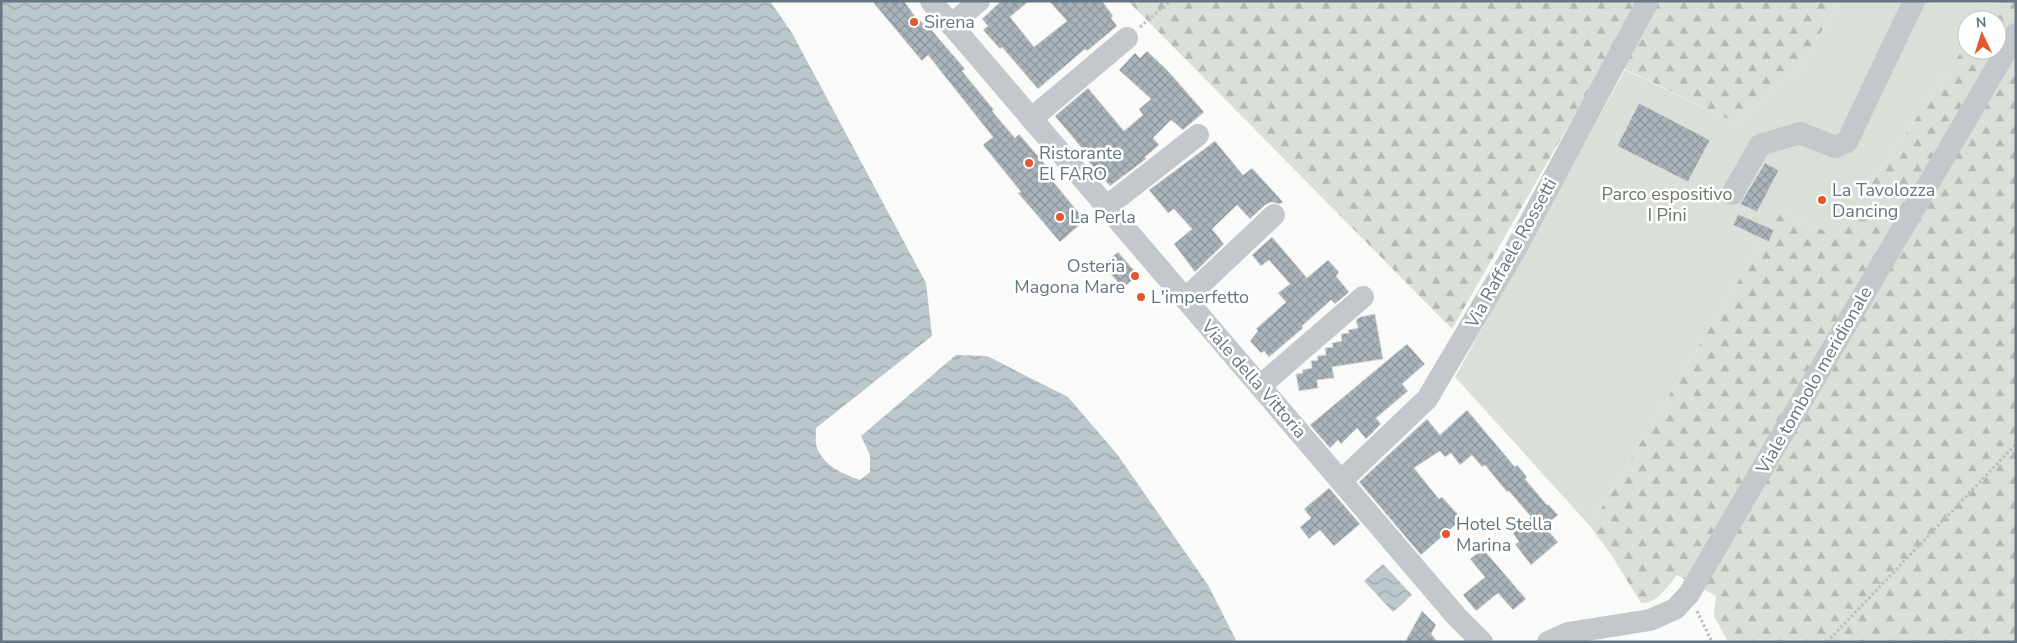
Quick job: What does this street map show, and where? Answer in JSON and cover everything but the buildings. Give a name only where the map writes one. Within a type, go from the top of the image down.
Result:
[{"type":"street","name":"Viale della Vittoria","points":[[931,1],[1457,617],[1482,642]]},
{"type":"street","points":[[951,25],[979,1]]},
{"type":"street","name":"Via Raffaele Rossetti","points":[[1341,480],[1427,399],[1520,257],[1648,1]]},
{"type":"street","points":[[1732,194],[1760,145],[1800,132],[1835,147],[1847,142],[1914,1]]},
{"type":"street","name":"Viale tombolo meridionale","points":[[1548,642],[1568,633],[1650,620],[1675,609],[1689,594],[2016,34]]},
{"type":"street","points":[[1031,119],[1126,38]]},
{"type":"street","points":[[1106,206],[1198,136]]},
{"type":"street","points":[[1185,299],[1274,215]]},
{"type":"street","points":[[1260,386],[1363,297]]},
{"type":"path","points":[[1126,38],[1170,1]]},
{"type":"path","points":[[1827,642],[2016,444]]},
{"type":"path","points":[[1689,594],[1712,642]]},
{"type":"green space","points":[[1128,1],[1838,1],[1803,66],[1736,123],[1606,60],[1452,329]]},
{"type":"green space","name":"Parco espositivo I Pini","points":[[1838,1],[1995,3],[1990,10],[1957,10],[1957,58],[1836,236],[1781,210],[1590,526],[1455,377],[1625,70],[1736,123],[1803,66]]},
{"type":"green space","points":[[1992,1],[2016,1],[2016,642],[1728,642],[1714,616],[1716,596],[1677,575],[1666,589],[1652,601],[1641,603],[1610,553],[1590,526],[1781,210],[1836,236],[1957,58],[1957,60],[2007,60],[2007,10],[1989,10],[1994,3]]},
{"type":"water","points":[[1,1],[770,1],[792,33],[926,283],[932,336],[816,428],[816,446],[824,460],[847,475],[860,480],[870,472],[870,455],[861,436],[956,355],[987,356],[1068,397],[1117,454],[1208,585],[1237,642],[1,642]]},
{"type":"water","points":[[1383,564],[1412,595],[1393,612],[1364,581]]},
{"type":"place","name":"Sirena","points":[[914,22]]},
{"type":"place","name":"Ristorante El FARO","points":[[1029,163]]},
{"type":"place","name":"La Tavolozza Dancing","points":[[1822,200]]},
{"type":"place","name":"La Perla","points":[[1060,217]]},
{"type":"place","name":"Osteria Magona Mare","points":[[1135,276]]},
{"type":"place","name":"L'imperfetto","points":[[1141,297]]},
{"type":"place","name":"Hotel Stella Marina","points":[[1446,534]]}]
